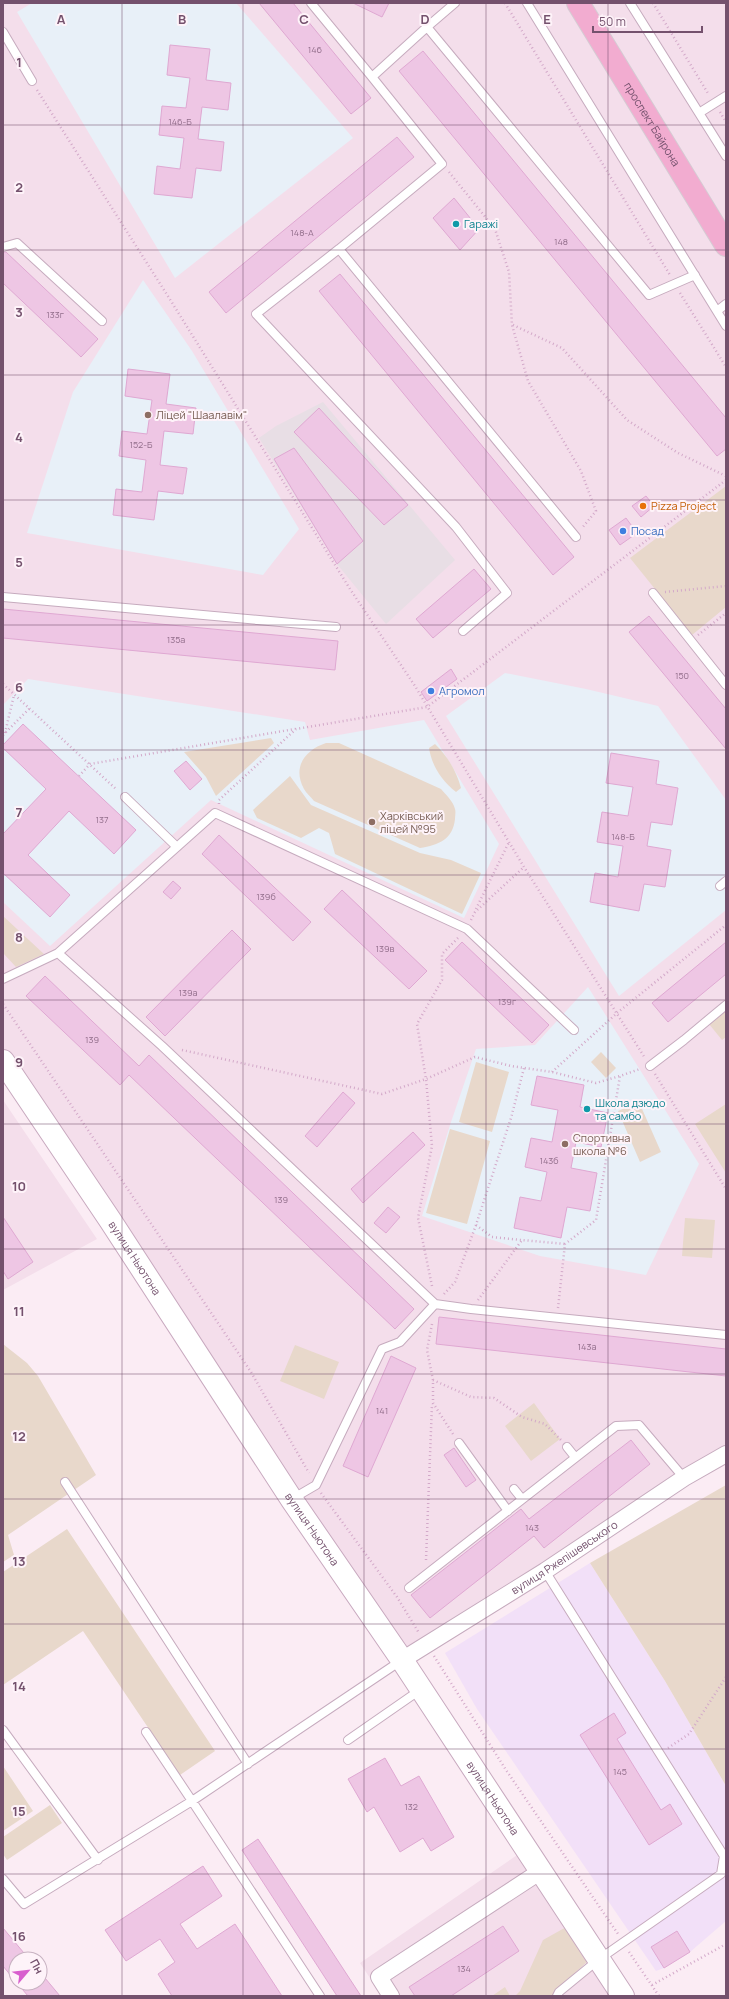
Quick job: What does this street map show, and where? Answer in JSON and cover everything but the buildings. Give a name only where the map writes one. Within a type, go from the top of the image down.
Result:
[{"type":"main road","name":"проспект Байрона","points":[[578,3],[726,245]]},
{"type":"street","name":"вулиця Ньютона","points":[[3,1061],[110,1220],[292,1500],[402,1660],[420,1690],[623,1996]]},
{"type":"street","name":"вулиця Ржепішевського","points":[[402,1660],[545,1571],[684,1478],[726,1454]]},
{"type":"street","points":[[391,1996],[379,1977],[541,1871]]},
{"type":"lane","points":[[311,3],[442,164],[339,250],[256,314],[456,527],[507,593],[463,631]]},
{"type":"lane","points":[[372,77],[426,27],[455,3]]},
{"type":"lane","points":[[527,3],[726,326]]},
{"type":"lane","points":[[630,3],[726,156]]},
{"type":"lane","points":[[426,27],[649,295],[676,285],[695,275]]},
{"type":"lane","points":[[3,32],[32,81]]},
{"type":"lane","points":[[699,113],[726,96]]},
{"type":"lane","points":[[3,247],[17,243],[102,321]]},
{"type":"lane","points":[[339,250],[576,537]]},
{"type":"lane","points":[[717,311],[726,304]]},
{"type":"lane","points":[[653,593],[726,685]]},
{"type":"lane","points":[[3,597],[336,627]]},
{"type":"lane","points":[[125,797],[176,847]]},
{"type":"lane","points":[[3,979],[58,953],[214,813],[467,929],[574,1030]]},
{"type":"lane","points":[[58,953],[162,1046],[435,1304],[726,1335]]},
{"type":"lane","points":[[650,1066],[726,1005]]},
{"type":"lane","points":[[292,1500],[316,1485],[382,1349],[400,1342],[435,1304]]},
{"type":"lane","points":[[410,1588],[616,1426],[639,1425],[684,1478]]},
{"type":"lane","points":[[460,1443],[508,1511]]},
{"type":"lane","points":[[567,1447],[576,1457]]},
{"type":"lane","points":[[65,1482],[248,1764]]},
{"type":"lane","points":[[514,1489],[522,1499]]},
{"type":"lane","points":[[545,1571],[724,1856],[721,1874],[598,1960],[559,1992],[557,1996]]},
{"type":"lane","points":[[3,1879],[24,1904],[192,1801],[402,1660]]},
{"type":"lane","points":[[348,1740],[420,1690]]},
{"type":"lane","points":[[3,1730],[98,1860]]},
{"type":"lane","points":[[146,1732],[320,1996]]},
{"type":"path","points":[[505,3],[726,367]]},
{"type":"path","points":[[653,3],[726,122]]},
{"type":"path","points":[[32,81],[350,589],[427,707],[509,842],[726,1188]]},
{"type":"path","points":[[442,164],[495,229],[510,272],[512,325],[528,381],[581,471],[596,511],[576,537]]},
{"type":"path","points":[[512,325],[562,348],[627,420],[678,453],[726,476]]},
{"type":"path","points":[[79,776],[90,764],[427,707],[726,480]]},
{"type":"path","points":[[653,593],[726,586]]},
{"type":"path","points":[[691,641],[726,613]]},
{"type":"path","points":[[3,684],[125,797]]},
{"type":"path","points":[[4,734],[14,695]]},
{"type":"path","points":[[4,734],[30,708]]},
{"type":"path","points":[[214,813],[220,808],[219,800],[296,729]]},
{"type":"path","points":[[475,912],[509,842]]},
{"type":"path","points":[[552,1072],[616,1013],[726,925]]},
{"type":"path","points":[[425,1576],[432,1403],[432,1380],[427,1350],[435,1304],[418,1218],[432,1146],[426,1079],[417,1024],[442,980]]},
{"type":"path","points":[[3,1004],[251,1372],[316,1485],[397,1597],[506,1770],[659,1996]]},
{"type":"path","points":[[162,1046],[382,1094],[426,1079],[475,1057],[524,1068],[552,1072],[596,1083],[650,1066]]},
{"type":"path","points":[[435,1304],[455,1282],[476,1225],[511,1118],[524,1068]]},
{"type":"path","points":[[476,1225],[492,1236],[565,1244],[596,1220],[620,1076]]},
{"type":"path","points":[[471,1309],[522,1240]]},
{"type":"path","points":[[558,1318],[565,1244]]},
{"type":"path","points":[[432,1380],[471,1396],[494,1398],[522,1417],[545,1424],[567,1447]]},
{"type":"path","points":[[432,1403],[460,1443]]},
{"type":"path","points":[[660,1754],[689,1734],[726,1677]]},
{"type":"path","points":[[652,1985],[726,1944]]},
{"type":"shaded area","points":[[3,3],[726,3],[726,1454],[402,1660],[3,1061]]},
{"type":"shaded area","points":[[32,3],[236,3],[353,138],[175,278],[17,12]]},
{"type":"shaded area","name":"Ліцей \"Шаалавім\"","points":[[143,280],[192,351],[299,529],[263,575],[27,533],[73,392]]},
{"type":"shaded area","points":[[323,402],[455,560],[386,624],[337,564],[259,438],[276,426]]},
{"type":"shaded area","points":[[726,486],[726,607],[692,635],[630,558]]},
{"type":"shaded area","points":[[505,673],[586,689],[658,706],[726,800],[726,910],[619,996],[446,716]]},
{"type":"shaded area","name":"Харківський ліцей №95","points":[[28,679],[305,722],[310,740],[424,720],[499,844],[464,918],[211,800],[50,946],[3,902],[3,705]]},
{"type":"shaded area","points":[[271,738],[274,743],[216,796],[206,777],[184,752]]},
{"type":"shaded area","points":[[326,743],[339,743],[441,789],[451,801],[455,810],[454,826],[451,832],[439,843],[420,848],[314,801],[305,790],[301,781],[299,774],[300,767],[303,760],[312,750]]},
{"type":"shaded area","points":[[435,744],[448,759],[457,775],[461,788],[456,792],[442,778],[432,761],[429,748]]},
{"type":"shaded area","points":[[290,776],[311,805],[420,853],[451,860],[481,873],[462,914],[335,854],[329,833],[319,828],[301,838],[257,818],[253,810]]},
{"type":"shaded area","points":[[3,916],[44,954],[16,967],[3,953]]},
{"type":"shaded area","name":"Спортивна школа №6","points":[[588,987],[699,1164],[646,1275],[540,1256],[422,1216],[450,1125],[476,1049],[535,1045]]},
{"type":"shaded area","points":[[726,1010],[726,1037],[722,1040],[709,1024]]},
{"type":"shaded area","points":[[601,1052],[616,1068],[606,1078],[591,1062]]},
{"type":"shaded area","points":[[476,1062],[509,1072],[492,1132],[459,1122]]},
{"type":"shaded area","points":[[3,1100],[97,1239],[3,1290]]},
{"type":"shaded area","points":[[639,1102],[661,1152],[640,1162],[618,1111]]},
{"type":"shaded area","points":[[726,1104],[726,1173],[695,1124]]},
{"type":"shaded area","points":[[450,1129],[490,1141],[467,1224],[426,1213]]},
{"type":"shaded area","points":[[685,1218],[715,1220],[712,1258],[682,1256]]},
{"type":"shaded area","points":[[3,1344],[27,1363],[38,1376],[96,1475],[8,1535],[14,1555],[3,1562]]},
{"type":"shaded area","points":[[295,1345],[339,1362],[324,1399],[280,1381]]},
{"type":"shaded area","points":[[534,1403],[560,1439],[531,1461],[505,1426]]},
{"type":"shaded area","points":[[726,1485],[726,1786],[665,1681],[590,1563]]},
{"type":"shaded area","points":[[67,1529],[215,1751],[180,1775],[83,1631],[3,1685],[3,1572]]},
{"type":"shaded area","points":[[590,1563],[665,1681],[726,1786],[726,1921],[690,1952],[664,1968],[656,1971],[477,1709],[445,1653]]},
{"type":"shaded area","points":[[3,1766],[33,1811],[3,1831]]},
{"type":"shaded area","points":[[50,1805],[62,1823],[7,1860],[3,1854],[3,1837]]},
{"type":"shaded area","points":[[520,1853],[588,1961],[555,1991],[552,1996],[382,1996],[360,1963]]},
{"type":"shaded area","points":[[568,1926],[588,1961],[555,1991],[552,1996],[515,1996],[520,1991],[543,1940]]},
{"type":"shaded area","points":[[598,1960],[623,1996],[557,1996]]},
{"type":"shaded area","points":[[505,1987],[510,1996],[492,1996]]},
{"type":"place","name":"Гаражі","points":[[456,224]]},
{"type":"place","name":"Ліцей \"Шаалавім\"","points":[[148,415]]},
{"type":"place","name":"Pizza Project","points":[[643,506]]},
{"type":"place","name":"Посад","points":[[623,531]]},
{"type":"place","name":"Агромол","points":[[431,691]]},
{"type":"place","name":"Харківський ліцей №95","points":[[372,822]]},
{"type":"place","name":"Школа дзюдо та самбо","points":[[587,1109]]},
{"type":"place","name":"Спортивна школа №6","points":[[565,1144]]}]
